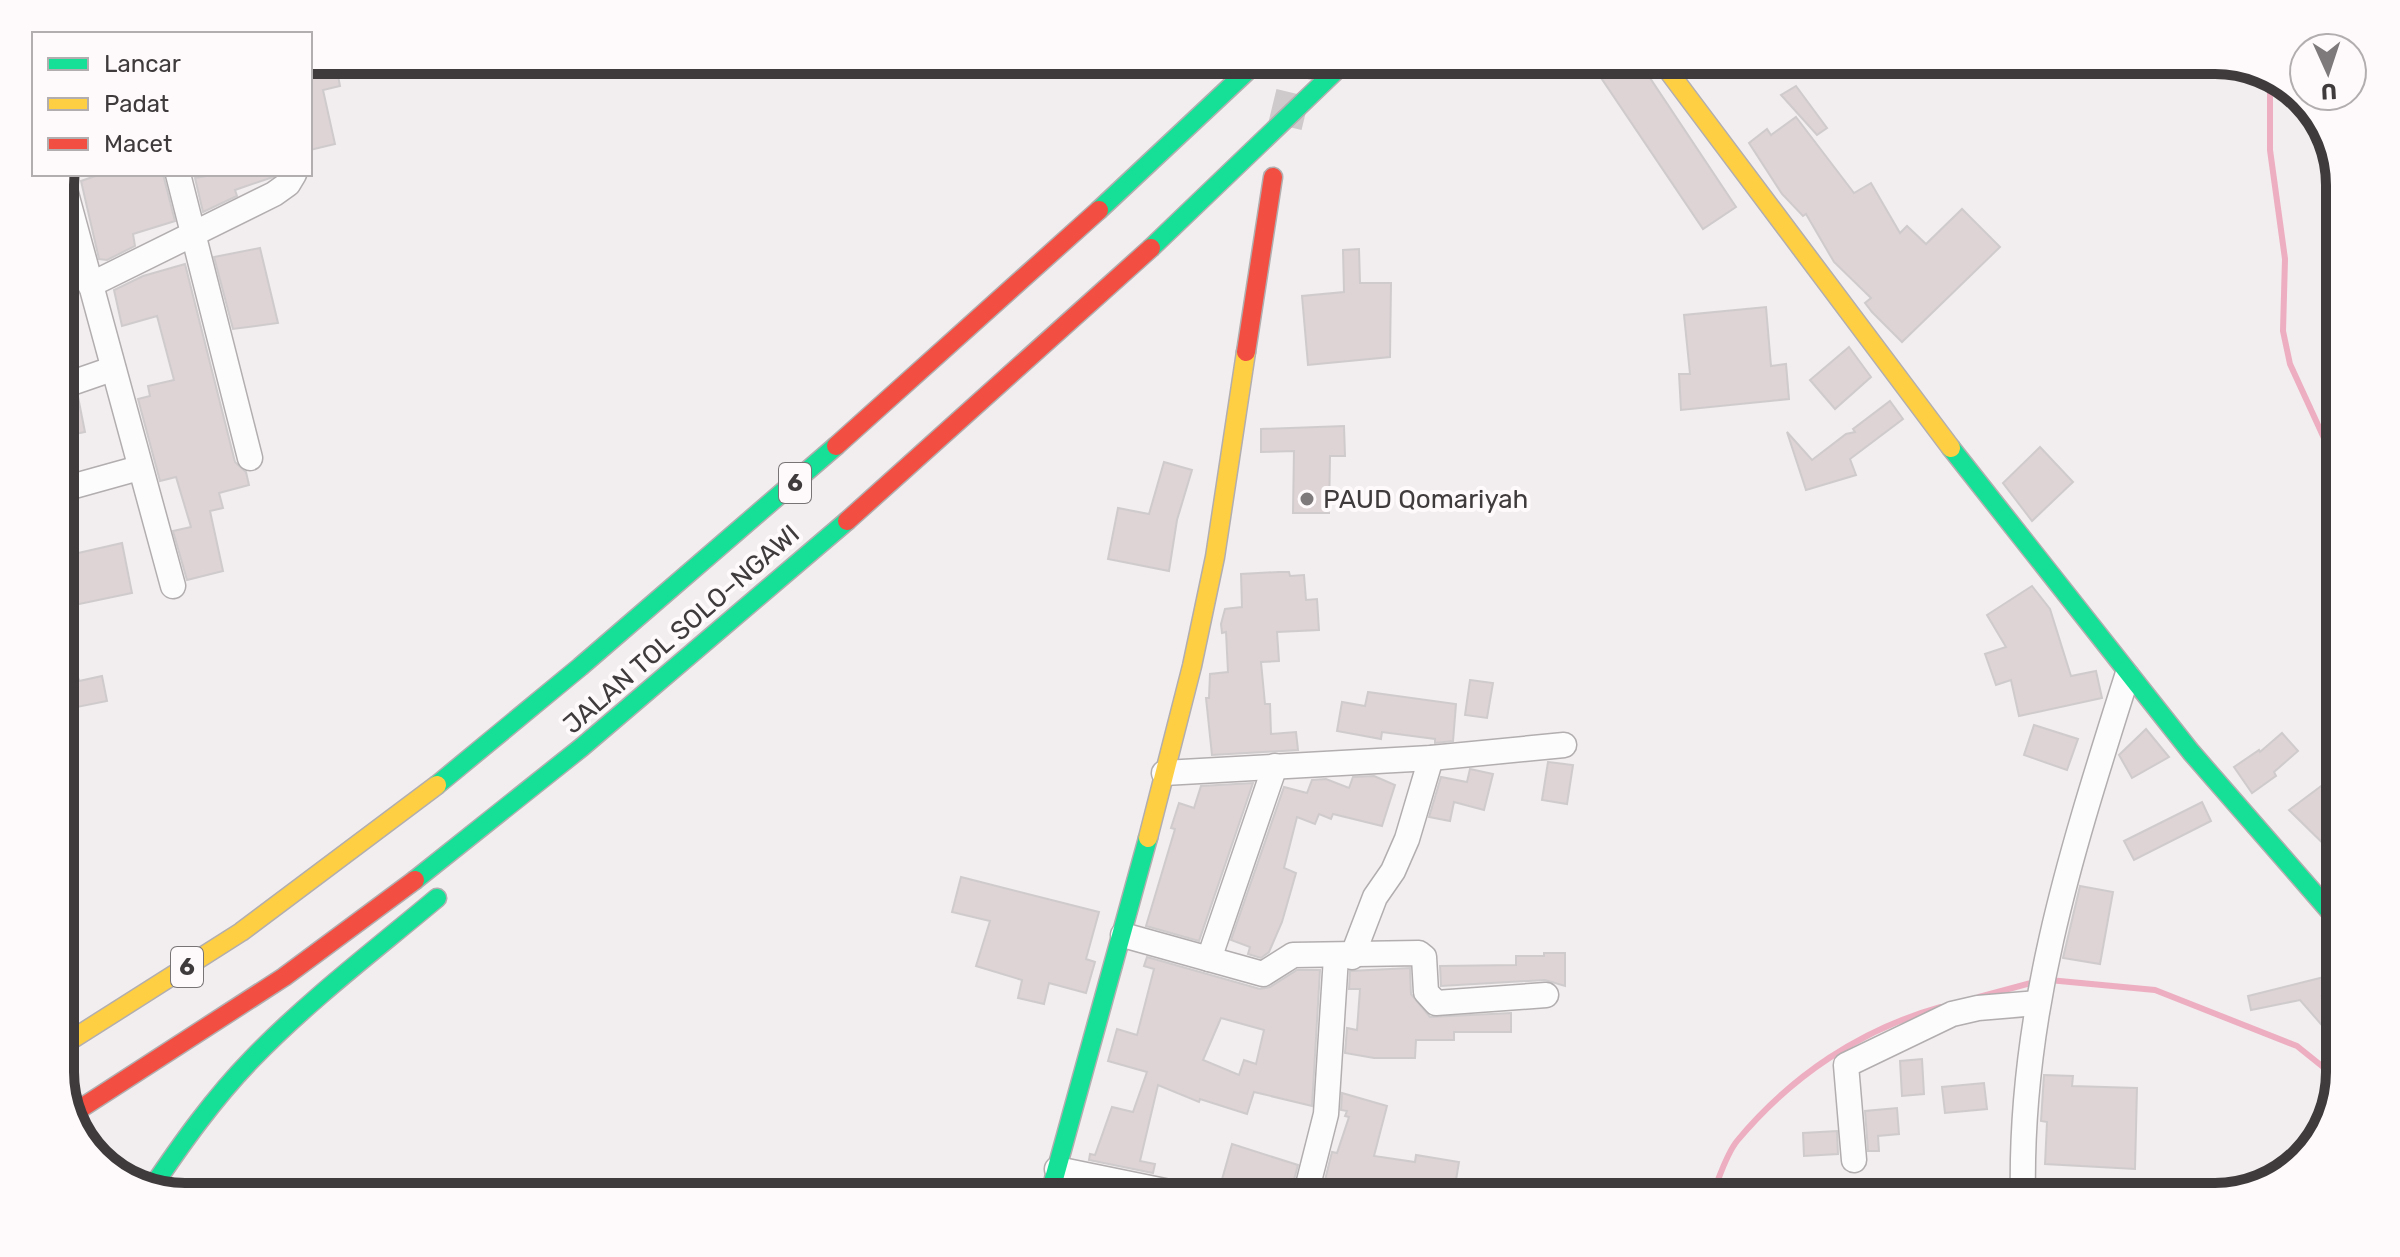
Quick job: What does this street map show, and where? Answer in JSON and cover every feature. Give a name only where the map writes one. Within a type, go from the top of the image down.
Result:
[{"type":"main road","name":"JALAN TOL SOLO–NGAWI","points":[[74,1038],[198,960],[310,881],[437,785],[564,682],[894,397],[1244,74]]},
{"type":"main road","name":"JALAN TOL SOLO–NGAWI","points":[[80,1109],[141,1073],[335,941],[499,819],[694,655],[1068,326],[1332,74]]},
{"type":"main road","points":[[1670,74],[1734,165],[2127,676],[2232,804],[2326,908]]},
{"type":"main road","points":[[1053,1183],[1123,935],[1215,557],[1273,177]]},
{"type":"main road","points":[[542,803],[694,655]]},
{"type":"main road","points":[[88,1006],[310,881]]},
{"type":"main road","points":[[157,1179],[184,1139],[229,1083],[307,1008],[452,886]]},
{"type":"street","points":[[178,176],[250,458]]},
{"type":"street","points":[[90,285],[274,194],[288,184],[293,176]]},
{"type":"street","points":[[74,224],[173,586]]},
{"type":"street","points":[[74,382],[112,369]]},
{"type":"street","points":[[74,486],[139,468]]},
{"type":"street","points":[[2023,1183],[2025,1093],[2038,1001],[2062,887],[2127,676]]},
{"type":"street","points":[[1164,773],[1431,758],[1564,745]]},
{"type":"street","points":[[1309,1183],[1326,1114],[1344,957],[1375,897],[1393,871],[1407,839],[1431,758]]},
{"type":"street","points":[[1209,959],[1275,766]]},
{"type":"street","points":[[1123,935],[1263,974],[1293,955],[1344,957],[1419,953],[1424,957],[1426,992],[1436,1003],[1546,995]]},
{"type":"street","points":[[1854,1160],[1846,1065],[1952,1014],[2038,1001]]},
{"type":"street","points":[[1057,1169],[1105,1183]]},
{"type":"building","points":[[312,74],[338,74],[340,86],[323,90],[335,144],[312,150]]},
{"type":"building","points":[[1598,74],[1647,74],[1736,207],[1703,229]]},
{"type":"building","points":[[1796,86],[1827,128],[1817,135],[1781,95]]},
{"type":"building","points":[[1796,117],[1854,193],[1871,183],[1900,233],[1907,226],[1926,244],[1962,209],[2000,247],[1902,342],[1865,303],[1871,298],[1834,262],[1806,214],[1803,216],[1782,194],[1749,143],[1767,129],[1771,135]]},
{"type":"building","points":[[95,176],[164,176],[175,221],[133,234],[135,246],[107,260],[99,259],[81,181]]},
{"type":"building","points":[[273,177],[235,190],[237,196],[203,212],[195,178]]},
{"type":"building","points":[[260,248],[278,323],[233,329],[214,257]]},
{"type":"building","points":[[1359,249],[1360,283],[1391,283],[1390,357],[1308,365],[1302,296],[1344,292],[1343,250]]},
{"type":"building","points":[[185,264],[235,462],[246,472],[249,485],[219,493],[223,508],[210,511],[223,571],[187,580],[173,531],[191,527],[176,477],[160,481],[138,399],[150,396],[148,386],[174,380],[157,316],[122,326],[114,290],[143,276]]},
{"type":"building","points":[[1766,307],[1771,366],[1786,364],[1789,399],[1681,410],[1679,374],[1690,374],[1684,315]]},
{"type":"building","points":[[1849,347],[1871,377],[1835,409],[1810,380]]},
{"type":"building","points":[[78,397],[85,432],[74,434],[74,398]]},
{"type":"building","points":[[1890,401],[1903,419],[1850,459],[1856,475],[1806,490],[1787,432],[1812,460],[1846,434],[1855,432],[1853,429]]},
{"type":"building","points":[[1344,426],[1345,456],[1330,456],[1329,513],[1293,513],[1294,451],[1261,452],[1261,429]]},
{"type":"building","points":[[2040,447],[2073,482],[2032,521],[2003,483]]},
{"type":"building","points":[[1164,462],[1192,470],[1177,520],[1169,571],[1108,559],[1118,508],[1149,514]]},
{"type":"building","points":[[122,543],[132,593],[74,605],[74,554]]},
{"type":"building","points":[[1289,572],[1290,576],[1304,575],[1306,600],[1317,599],[1319,630],[1277,632],[1279,661],[1261,662],[1265,704],[1270,704],[1271,734],[1296,732],[1298,750],[1212,755],[1206,698],[1209,698],[1210,674],[1228,672],[1226,632],[1222,633],[1221,624],[1225,609],[1242,607],[1241,574]]},
{"type":"building","points":[[2032,586],[2050,609],[2071,676],[2096,671],[2102,698],[2019,716],[2011,680],[1996,685],[1985,654],[2006,647],[1987,615]]},
{"type":"building","points":[[74,662],[79,681],[102,676],[107,701],[74,708]]},
{"type":"building","points":[[1470,680],[1493,683],[1487,718],[1465,715]]},
{"type":"building","points":[[1368,692],[1456,704],[1453,741],[1435,743],[1435,739],[1382,732],[1381,739],[1337,731],[1342,702],[1365,706]]},
{"type":"building","points":[[2034,725],[2078,739],[2067,770],[2024,755]]},
{"type":"building","points":[[2146,729],[2169,757],[2132,778],[2119,755]]},
{"type":"building","points":[[2282,733],[2298,751],[2274,772],[2276,776],[2252,793],[2234,767],[2260,752]]},
{"type":"building","points":[[1548,762],[1573,765],[1567,804],[1542,800]]},
{"type":"building","points":[[1470,769],[1493,774],[1484,810],[1454,802],[1450,821],[1429,817],[1441,777],[1467,782]]},
{"type":"building","points":[[1374,776],[1395,785],[1382,826],[1333,814],[1331,819],[1319,814],[1315,824],[1297,817],[1284,868],[1296,873],[1282,922],[1269,952],[1261,958],[1248,954],[1250,947],[1231,940],[1284,787],[1307,793],[1312,780],[1326,779],[1349,788],[1353,777]]},
{"type":"building","points":[[2326,782],[2326,846],[2289,810]]},
{"type":"building","points":[[1253,783],[1199,941],[1146,926],[1175,829],[1171,828],[1179,803],[1194,808],[1201,786]]},
{"type":"building","points":[[2202,802],[2211,821],[2134,860],[2124,841]]},
{"type":"building","points":[[961,877],[1099,912],[1086,959],[1095,962],[1086,993],[1049,983],[1044,1004],[1018,998],[1022,980],[976,966],[990,921],[952,912]]},
{"type":"building","points":[[2080,886],[2113,892],[2100,964],[2063,958]]},
{"type":"building","points":[[1544,953],[1565,953],[1565,986],[1545,980],[1441,986],[1440,966],[1516,965],[1516,956],[1544,956]]},
{"type":"building","points":[[1147,957],[1260,989],[1270,987],[1297,970],[1320,970],[1312,1106],[1254,1092],[1247,1114],[1200,1099],[1199,1102],[1158,1085],[1140,1161],[1155,1164],[1153,1173],[1089,1160],[1090,1154],[1095,1155],[1112,1107],[1133,1112],[1147,1072],[1108,1061],[1117,1029],[1137,1035],[1154,969],[1144,966]],"holes":[[[1221,1018],[1264,1030],[1256,1064],[1244,1060],[1239,1075],[1203,1060]]]},
{"type":"building","points":[[1410,968],[1411,994],[1430,1017],[1511,1013],[1511,1032],[1454,1032],[1454,1040],[1416,1040],[1415,1058],[1374,1058],[1345,1053],[1347,1028],[1357,1030],[1360,989],[1349,989],[1350,971]]},
{"type":"building","points":[[2326,976],[2326,995],[2322,996],[2326,1000],[2326,1030],[2300,1000],[2251,1010],[2248,996]]},
{"type":"building","points":[[1922,1059],[1924,1094],[1902,1096],[1900,1061]]},
{"type":"building","points":[[2044,1075],[2073,1076],[2072,1086],[2137,1088],[2135,1169],[2045,1164],[2047,1122],[2041,1121]]},
{"type":"building","points":[[1984,1083],[1987,1109],[1945,1113],[1942,1087]]},
{"type":"building","points":[[1342,1093],[1387,1106],[1374,1156],[1415,1162],[1416,1155],[1459,1162],[1456,1180],[1465,1183],[1324,1183],[1332,1152],[1337,1153],[1349,1117],[1345,1116],[1347,1111],[1341,1110]]},
{"type":"building","points":[[1897,1108],[1899,1134],[1878,1136],[1879,1151],[1868,1151],[1865,1111]]},
{"type":"building","points":[[1837,1131],[1838,1154],[1804,1156],[1803,1133]]},
{"type":"building","points":[[1232,1144],[1298,1165],[1293,1183],[1256,1183],[1244,1179],[1243,1183],[1221,1183]]},
{"type":"waterway","points":[[2270,89],[2270,150],[2285,259],[2283,331],[2290,364],[2326,442]]},
{"type":"waterway","points":[[2049,980],[2155,990],[2297,1046],[2326,1069]]},
{"type":"waterway","points":[[1979,997],[2038,981]]},
{"type":"waterway","points":[[1717,1183],[1737,1141],[1758,1117],[1804,1076],[1829,1058],[1883,1028],[1941,1007]]},
{"type":"tunnel","points":[[1285,126],[1298,74]]},
{"type":"traffic: fast","points":[[1099,210],[1244,74]]},
{"type":"traffic: fast","points":[[1151,248],[1332,74]]},
{"type":"traffic: fast","points":[[437,785],[580,667],[836,446]]},
{"type":"traffic: fast","points":[[1951,448],[2191,752],[2326,907]]},
{"type":"traffic: fast","points":[[415,880],[582,747],[847,521]]},
{"type":"traffic: fast","points":[[1053,1183],[1148,838]]},
{"type":"traffic: fast","points":[[158,1179],[199,1121],[252,1059],[319,996],[437,898]]},
{"type":"traffic: slow","points":[[1670,74],[1951,448]]},
{"type":"traffic: slow","points":[[1148,838],[1192,666],[1215,557],[1246,352]]},
{"type":"traffic: slow","points":[[74,1038],[241,932],[437,785]]},
{"type":"traffic: jam","points":[[1246,352],[1273,177]]},
{"type":"traffic: jam","points":[[836,446],[1099,210]]},
{"type":"traffic: jam","points":[[847,521],[1151,248]]},
{"type":"traffic: jam","points":[[80,1109],[284,977],[415,880]]},
{"type":"place","name":"PAUD Qomariyah","points":[[1307,499]]}]
